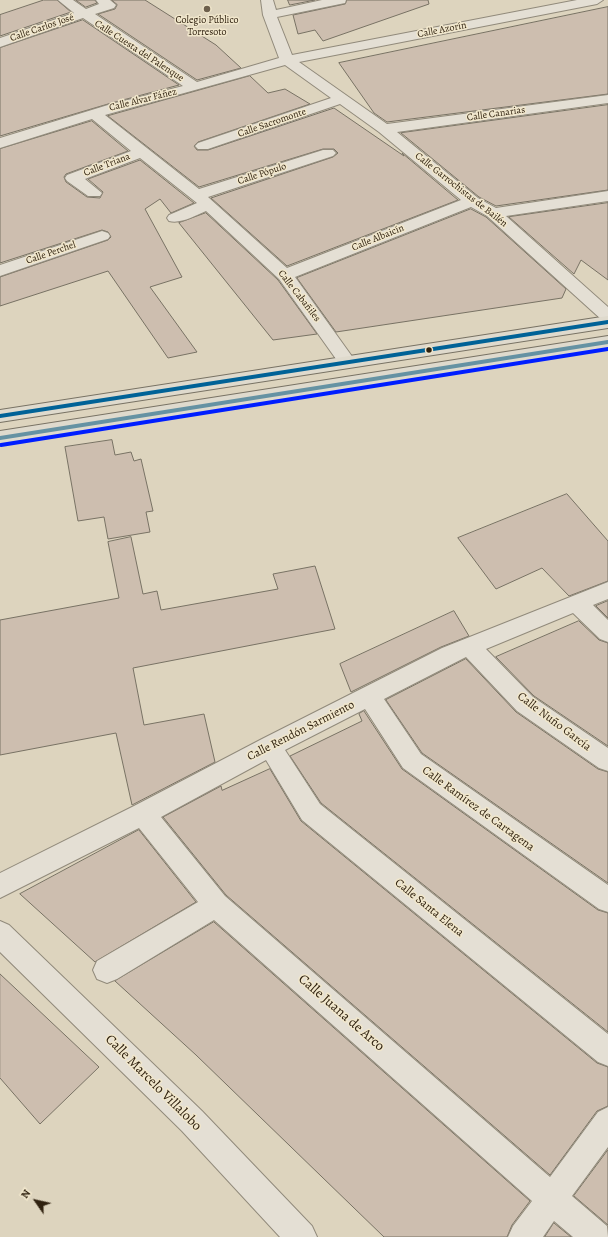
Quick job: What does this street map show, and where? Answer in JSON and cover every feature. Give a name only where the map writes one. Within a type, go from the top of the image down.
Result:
[{"type":"main road","points":[[0,416],[608,322]]},
{"type":"main road","points":[[0,438],[608,342]]},
{"type":"street","name":"Calle Cuesta del Palenque","points":[[64,0],[195,87]]},
{"type":"street","name":"Calle Cuesta del Palenque","points":[[84,14],[109,5],[102,0]]},
{"type":"street","points":[[267,0],[270,15],[287,60]]},
{"type":"street","points":[[270,15],[340,0]]},
{"type":"street","name":"Calle Azorín","points":[[287,60],[597,0]]},
{"type":"street","name":"Calle Carlos José","points":[[3,38],[84,14]]},
{"type":"street","name":"Calle Alvar Fáñez","points":[[2,140],[287,60]]},
{"type":"street","name":"Calle Garrochistas de Bailén","points":[[287,60],[384,129],[472,201],[493,213],[608,316]]},
{"type":"street","name":"Calle Sacromonte","points":[[203,146],[342,99]]},
{"type":"street","name":"Calle Canarias","points":[[384,129],[608,99]]},
{"type":"street","name":"Calle Cabañiles","points":[[94,114],[202,200],[285,276],[347,362]]},
{"type":"street","name":"Calle Triana","points":[[94,193],[73,178],[142,152]]},
{"type":"street","name":"Calle Pópulo","points":[[202,200],[328,153]]},
{"type":"street","points":[[493,213],[608,196]]},
{"type":"street","points":[[175,218],[202,200]]},
{"type":"street","name":"Calle Albaicín","points":[[285,276],[472,201]]},
{"type":"street","name":"Calle Perchel","points":[[0,271],[102,236]]},
{"type":"street","name":"Calle Rendón Sarmiento","points":[[0,886],[143,814],[270,746],[469,646],[608,590]]},
{"type":"street","points":[[576,603],[608,633]]},
{"type":"street","name":"Calle Nuño García","points":[[469,646],[525,704],[608,761]]},
{"type":"street","name":"Calle Ramírez de Cartagena","points":[[369,696],[412,761],[608,900]]},
{"type":"street","name":"Calle Santa Elena","points":[[270,746],[310,812],[608,1052]]},
{"type":"street","name":"Calle Juana de Arco","points":[[143,814],[216,905],[596,1237]]},
{"type":"street","points":[[107,970],[216,905]]},
{"type":"street","name":"Calle Marcelo Villalobo","points":[[0,934],[192,1121],[301,1237]]},
{"type":"street","points":[[524,1237],[608,1122]]},
{"type":"building","points":[[44,0],[57,0],[71,12],[0,36],[0,15]]},
{"type":"building","points":[[76,0],[95,0],[97,3],[86,7]]},
{"type":"building","points":[[112,0],[145,0],[216,45],[241,68],[197,80],[98,14],[115,9],[117,5]]},
{"type":"building","points":[[288,0],[315,0],[290,5]]},
{"type":"building","points":[[347,0],[428,0],[429,4],[323,41],[315,30],[298,34],[293,15],[345,4]]},
{"type":"building","points":[[608,7],[608,94],[387,122],[374,113],[339,63]]},
{"type":"building","points":[[83,20],[179,85],[0,136],[0,48]]},
{"type":"building","points":[[250,76],[268,93],[285,89],[310,104],[198,142],[194,146],[197,150],[208,150],[334,108],[404,156],[402,153],[458,200],[287,266],[211,198],[333,157],[338,153],[334,149],[323,149],[199,187],[108,116]]},
{"type":"building","points":[[608,105],[608,190],[496,206],[479,197],[401,133]]},
{"type":"building","points":[[92,121],[128,151],[66,174],[64,177],[66,182],[87,197],[100,198],[103,192],[88,179],[140,160],[194,203],[171,213],[160,199],[145,209],[182,277],[150,287],[197,352],[168,358],[108,271],[0,306],[0,277],[108,240],[111,237],[108,232],[102,230],[0,263],[0,149]]},
{"type":"building","points":[[608,203],[608,280],[581,260],[574,274],[509,217]]},
{"type":"building","points":[[471,209],[486,217],[566,289],[562,298],[336,332],[297,278]]},
{"type":"building","points":[[206,213],[278,280],[317,334],[273,340],[179,223]]},
{"type":"building","points":[[112,440],[115,455],[131,452],[134,461],[141,459],[153,511],[146,512],[150,532],[108,539],[104,517],[78,521],[65,447]]},
{"type":"building","points":[[567,494],[608,541],[608,581],[569,596],[542,568],[496,589],[458,538]]},
{"type":"building","points":[[131,537],[143,594],[157,591],[161,610],[278,589],[273,574],[315,566],[335,629],[133,668],[144,725],[204,714],[215,762],[132,805],[116,733],[0,755],[0,620],[119,598],[108,542]]},
{"type":"building","points":[[608,601],[608,618],[596,606]]},
{"type":"building","points":[[454,611],[469,636],[441,647],[351,692],[340,664]]},
{"type":"building","points":[[579,621],[599,640],[608,643],[608,746],[534,696],[496,657]]},
{"type":"building","points":[[466,659],[516,712],[598,769],[608,772],[608,883],[422,753],[386,700]]},
{"type":"building","points":[[364,711],[402,769],[598,910],[608,913],[608,1032],[321,803],[290,756],[362,721],[359,714]]},
{"type":"building","points":[[270,769],[301,821],[597,1063],[608,1067],[608,1106],[597,1111],[550,1175],[226,895],[163,817],[221,786],[222,790]]},
{"type":"building","points":[[139,830],[196,902],[95,962],[20,894]]},
{"type":"building","points":[[214,922],[530,1201],[512,1225],[507,1237],[384,1237],[196,1055],[115,981]]},
{"type":"building","points":[[0,974],[99,1067],[40,1124],[0,1078]]},
{"type":"building","points":[[608,1150],[608,1225],[574,1196]]},
{"type":"building","points":[[554,1223],[571,1237],[545,1237]]},
{"type":"transit line","points":[[0,416],[608,322]]},
{"type":"transit line","points":[[0,438],[608,342]]},
{"type":"transit line","points":[[1,445],[608,349]]},
{"type":"place","name":"Colegio Público Torresoto","points":[[207,9]]}]
